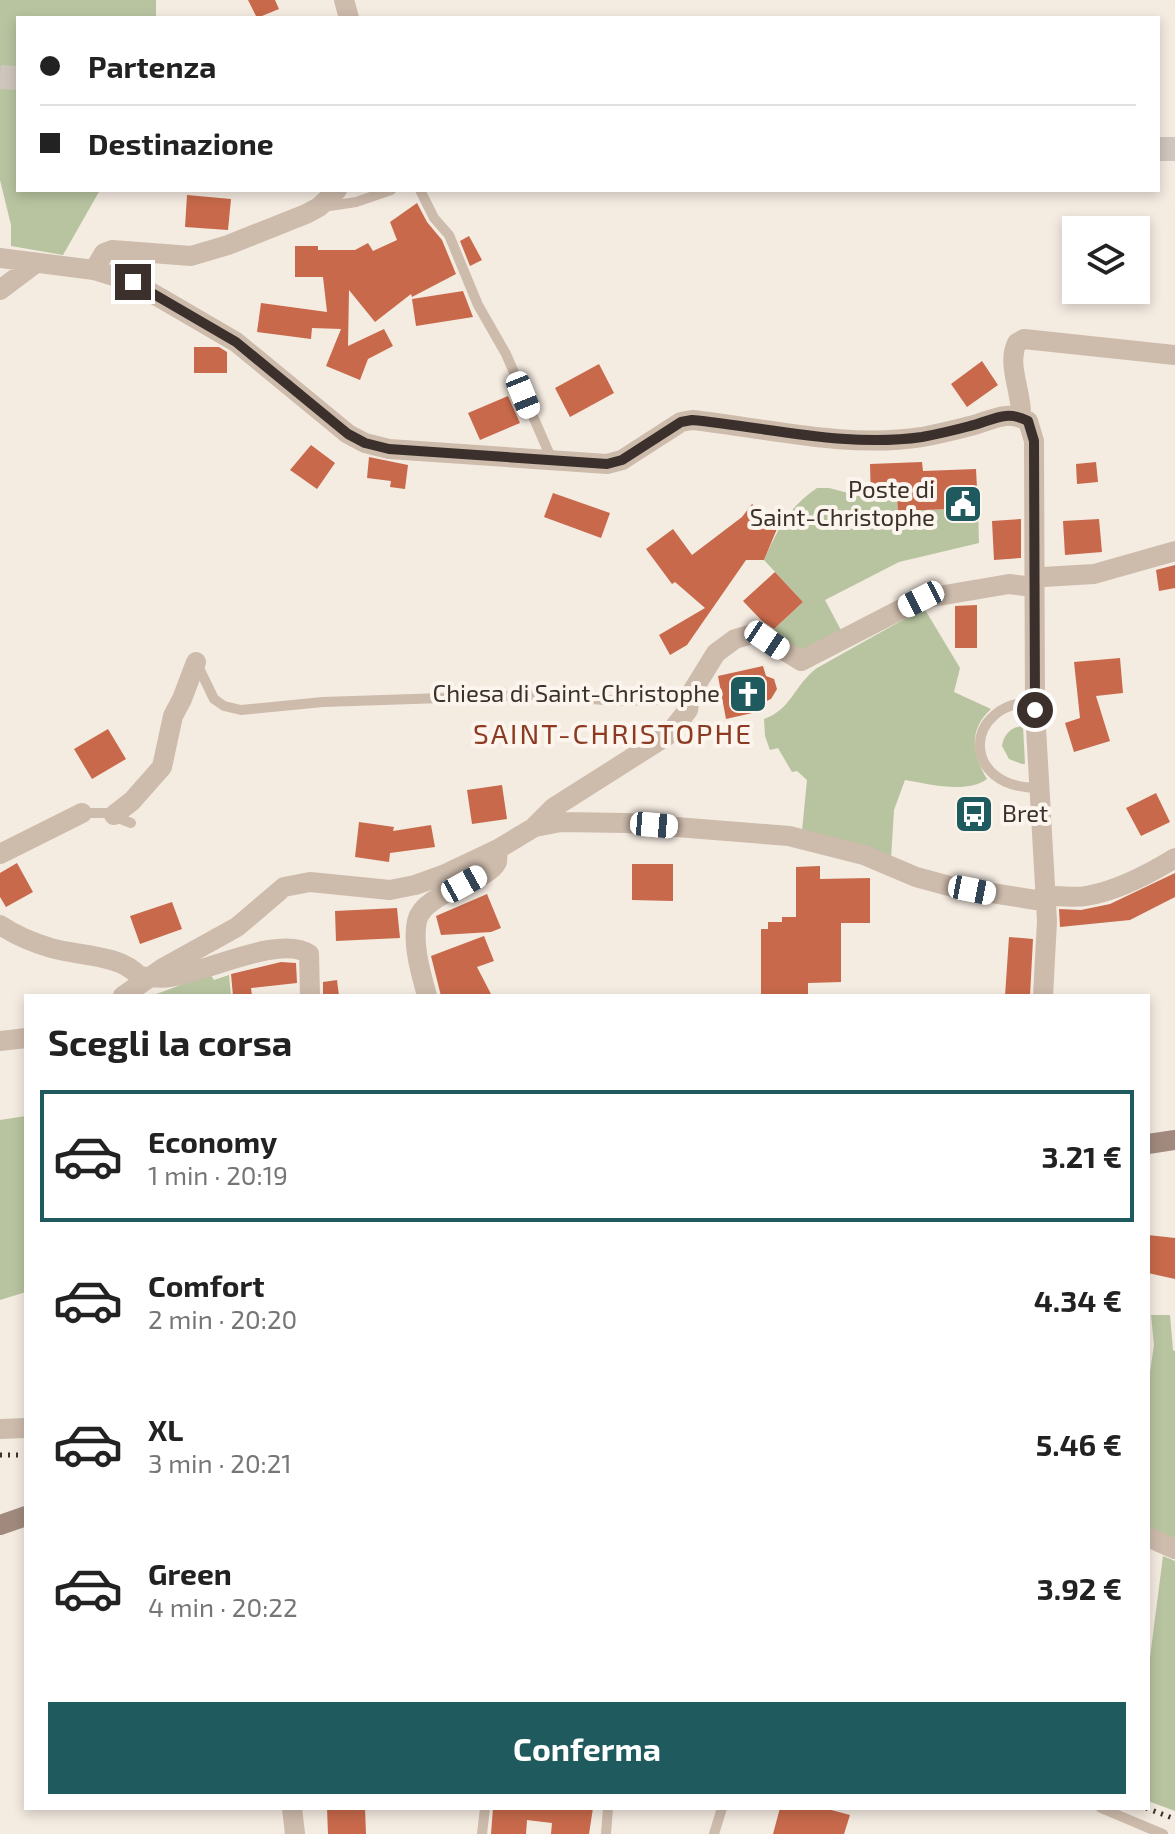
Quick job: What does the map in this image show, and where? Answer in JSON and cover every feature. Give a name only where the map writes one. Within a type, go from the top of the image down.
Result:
[{"type":"street","points":[[94,270],[104,253],[112,250],[191,256],[228,245],[319,207],[335,192]]},
{"type":"street","points":[[0,258],[94,270],[133,282],[236,342],[330,421],[365,443],[389,449],[590,465],[622,460],[681,422],[692,420],[772,431],[889,440],[923,437],[974,426],[1002,415],[1028,421],[1034,441],[1035,702],[1046,945],[1043,994]]},
{"type":"street","points":[[0,290],[36,263]]},
{"type":"street","points":[[1021,418],[1022,403],[1013,356],[1017,343],[1024,339],[1175,355]]},
{"type":"street","points":[[126,994],[237,927],[284,887],[310,882],[390,890],[443,875],[498,849],[533,828],[553,808],[668,735],[688,710],[690,695],[716,653],[726,644],[756,633],[801,661],[921,599],[1009,584],[1025,586],[1043,577],[1094,574],[1175,551]]},
{"type":"street","points":[[123,819],[162,767],[173,716],[196,662]]},
{"type":"street","points":[[0,854],[82,813]]},
{"type":"street","points":[[533,828],[561,822],[626,823],[789,836],[864,855],[916,877],[953,887],[1036,900],[1045,895],[1084,897],[1108,891],[1175,858]]},
{"type":"street","points":[[426,994],[419,964],[417,919],[438,898],[490,869],[497,862],[498,849]]},
{"type":"street","points":[[0,925],[50,948],[115,962],[133,968],[139,976],[152,978],[171,977],[266,952],[296,948],[309,954],[310,994]]},
{"type":"street","points":[[0,1041],[24,1038]]},
{"type":"street","points":[[1150,1144],[1174,1143]]},
{"type":"street","points":[[0,1429],[24,1428]]},
{"type":"street","points":[[0,1525],[24,1517]]},
{"type":"street","points":[[1150,1538],[1175,1549]]},
{"type":"street","points":[[292,1810],[295,1834]]},
{"type":"lane","points":[[319,207],[356,202],[385,192]]},
{"type":"lane","points":[[421,192],[434,218],[449,235],[478,305],[506,354],[552,460]]},
{"type":"lane","points":[[196,662],[204,684],[214,699],[224,706],[241,710],[323,702],[517,695],[619,701],[678,699],[690,695]]},
{"type":"lane","points":[[1035,702],[1006,706],[994,714],[985,726],[981,754],[996,779],[1009,786],[1038,788]]},
{"type":"lane","points":[[82,813],[123,819]]},
{"type":"lane","points":[[482,1834],[485,1810]]},
{"type":"lane","points":[[606,1834],[608,1810]]},
{"type":"lane","points":[[714,1834],[721,1810]]},
{"type":"lane","points":[[1106,1810],[1163,1834]]},
{"type":"green space","points":[[0,0],[156,0],[156,16],[16,16],[16,192],[99,192],[63,255],[11,246],[11,225],[0,180]]},
{"type":"green space","points":[[817,488],[871,499],[897,498],[898,511],[978,508],[979,543],[899,562],[825,600],[842,632],[800,652],[771,632],[803,602],[764,560],[785,520],[798,503]]},
{"type":"green space","points":[[924,608],[960,668],[954,692],[991,709],[979,725],[975,742],[978,760],[987,779],[979,784],[959,787],[905,780],[894,810],[891,858],[802,831],[807,780],[797,771],[792,772],[778,748],[770,750],[764,719],[781,709],[817,668]]},
{"type":"green space","points":[[1023,726],[1025,764],[1009,759],[1002,746],[1009,732]]},
{"type":"green space","points":[[210,974],[214,980],[229,975],[231,994],[156,994]]},
{"type":"green space","points":[[24,1116],[24,1293],[0,1300],[0,1120]]},
{"type":"green space","points":[[1151,1315],[1170,1315],[1175,1351],[1175,1539],[1150,1528],[1150,1372],[1154,1345]]},
{"type":"green space","points":[[1163,1556],[1175,1561],[1175,1811],[1150,1802],[1150,1657]]},
{"type":"building","points":[[248,0],[275,0],[279,9],[256,16]]},
{"type":"building","points":[[187,195],[231,199],[228,230],[185,227]]},
{"type":"building","points":[[417,203],[442,240],[456,274],[412,297],[411,294],[375,322],[349,290],[348,346],[384,329],[393,346],[368,359],[360,380],[326,366],[341,329],[312,328],[311,339],[257,332],[261,303],[327,312],[323,277],[295,277],[295,246],[318,246],[318,250],[355,250],[368,243],[373,251],[397,240],[390,222]]},
{"type":"building","points":[[469,236],[482,260],[470,266],[460,241]]},
{"type":"building","points":[[463,291],[473,317],[416,326],[412,299]]},
{"type":"building","points":[[194,347],[219,347],[227,352],[227,373],[194,373]]},
{"type":"building","points":[[982,361],[998,385],[967,407],[951,384]]},
{"type":"building","points":[[599,364],[614,393],[570,417],[555,388]]},
{"type":"building","points":[[508,396],[520,423],[480,440],[468,413]]},
{"type":"building","points":[[311,445],[335,463],[317,489],[290,470]]},
{"type":"building","points":[[369,457],[408,465],[405,489],[390,487],[391,481],[367,478]]},
{"type":"building","points":[[922,462],[923,471],[976,469],[978,508],[898,511],[897,498],[871,500],[870,464]]},
{"type":"building","points":[[1096,462],[1098,482],[1077,484],[1076,464]]},
{"type":"building","points":[[553,493],[610,513],[601,538],[544,517]]},
{"type":"building","points":[[752,504],[779,524],[764,560],[746,560],[687,645],[670,655],[659,635],[705,608],[675,582],[672,584],[646,549],[673,529],[692,555],[742,517]]},
{"type":"building","points":[[1021,519],[1021,558],[994,560],[992,521]]},
{"type":"building","points":[[1099,519],[1102,552],[1065,555],[1063,521]]},
{"type":"building","points":[[1175,565],[1175,588],[1159,591],[1156,570]]},
{"type":"building","points":[[775,572],[803,602],[774,629],[743,601]]},
{"type":"building","points":[[977,605],[977,648],[955,648],[955,606]]},
{"type":"building","points":[[1120,658],[1123,693],[1096,696],[1110,741],[1074,752],[1065,723],[1080,718],[1074,662]]},
{"type":"building","name":"Chiesa di Saint-Christophe","points":[[763,666],[766,676],[774,679],[777,689],[771,699],[760,704],[761,711],[726,719],[718,676]]},
{"type":"building","points":[[108,729],[126,759],[92,779],[74,749]]},
{"type":"building","points":[[502,785],[507,819],[472,824],[467,790]]},
{"type":"building","points":[[1156,793],[1170,822],[1141,836],[1126,808]]},
{"type":"building","points":[[359,822],[394,827],[393,831],[431,825],[435,847],[390,853],[389,862],[355,857]]},
{"type":"building","points":[[17,863],[33,892],[6,907],[0,897],[0,873]]},
{"type":"building","points":[[632,864],[673,864],[673,901],[632,900]]},
{"type":"building","points":[[820,866],[820,879],[870,878],[870,923],[841,923],[841,982],[808,983],[808,994],[761,994],[761,929],[768,929],[768,922],[782,922],[782,917],[796,917],[796,867]]},
{"type":"building","points":[[1175,873],[1175,897],[1130,920],[1060,927],[1059,909],[1081,910],[1110,904]]},
{"type":"building","points":[[487,894],[501,928],[491,932],[441,935],[436,916]]},
{"type":"building","points":[[172,902],[182,929],[140,944],[130,916]]},
{"type":"building","points":[[397,908],[400,938],[336,941],[335,911]]},
{"type":"building","points":[[484,936],[494,961],[477,967],[491,994],[440,994],[431,956]]},
{"type":"building","points":[[1009,937],[1033,939],[1030,994],[1005,994]]},
{"type":"building","points":[[281,962],[296,963],[297,983],[251,988],[252,994],[233,994],[231,974]]},
{"type":"building","points":[[337,980],[339,994],[323,994],[323,982]]},
{"type":"building","points":[[1150,1235],[1175,1238],[1175,1279],[1150,1273]]},
{"type":"building","points":[[327,1810],[365,1810],[366,1834],[328,1834]]},
{"type":"building","points":[[493,1810],[593,1810],[589,1834],[551,1834],[552,1823],[527,1820],[526,1834],[491,1834]]},
{"type":"building","points":[[779,1810],[831,1810],[850,1815],[844,1834],[773,1834]]},
{"type":"tunnel","points":[[0,77],[16,78]]},
{"type":"tunnel","points":[[1160,149],[1175,149]]},
{"type":"railway","points":[[0,1455],[24,1455]]},
{"type":"railway","points":[[1150,1810],[1175,1819]]},
{"type":"place","name":"Poste di Saint-Christophe","points":[[963,504]]},
{"type":"place","name":"Chiesa di Saint-Christophe","points":[[748,694]]},
{"type":"place","name":"Bret","points":[[974,814]]},
{"type":"district","name":"SAINT-CHRISTOPHE","points":[[613,734]]},
{"type":"route","points":[[133,282],[236,342],[348,434],[365,443],[389,449],[590,465],[622,460],[681,422],[692,420],[772,431],[889,440],[923,437],[974,426],[1002,415],[1028,421],[1034,441],[1035,710]]}]
